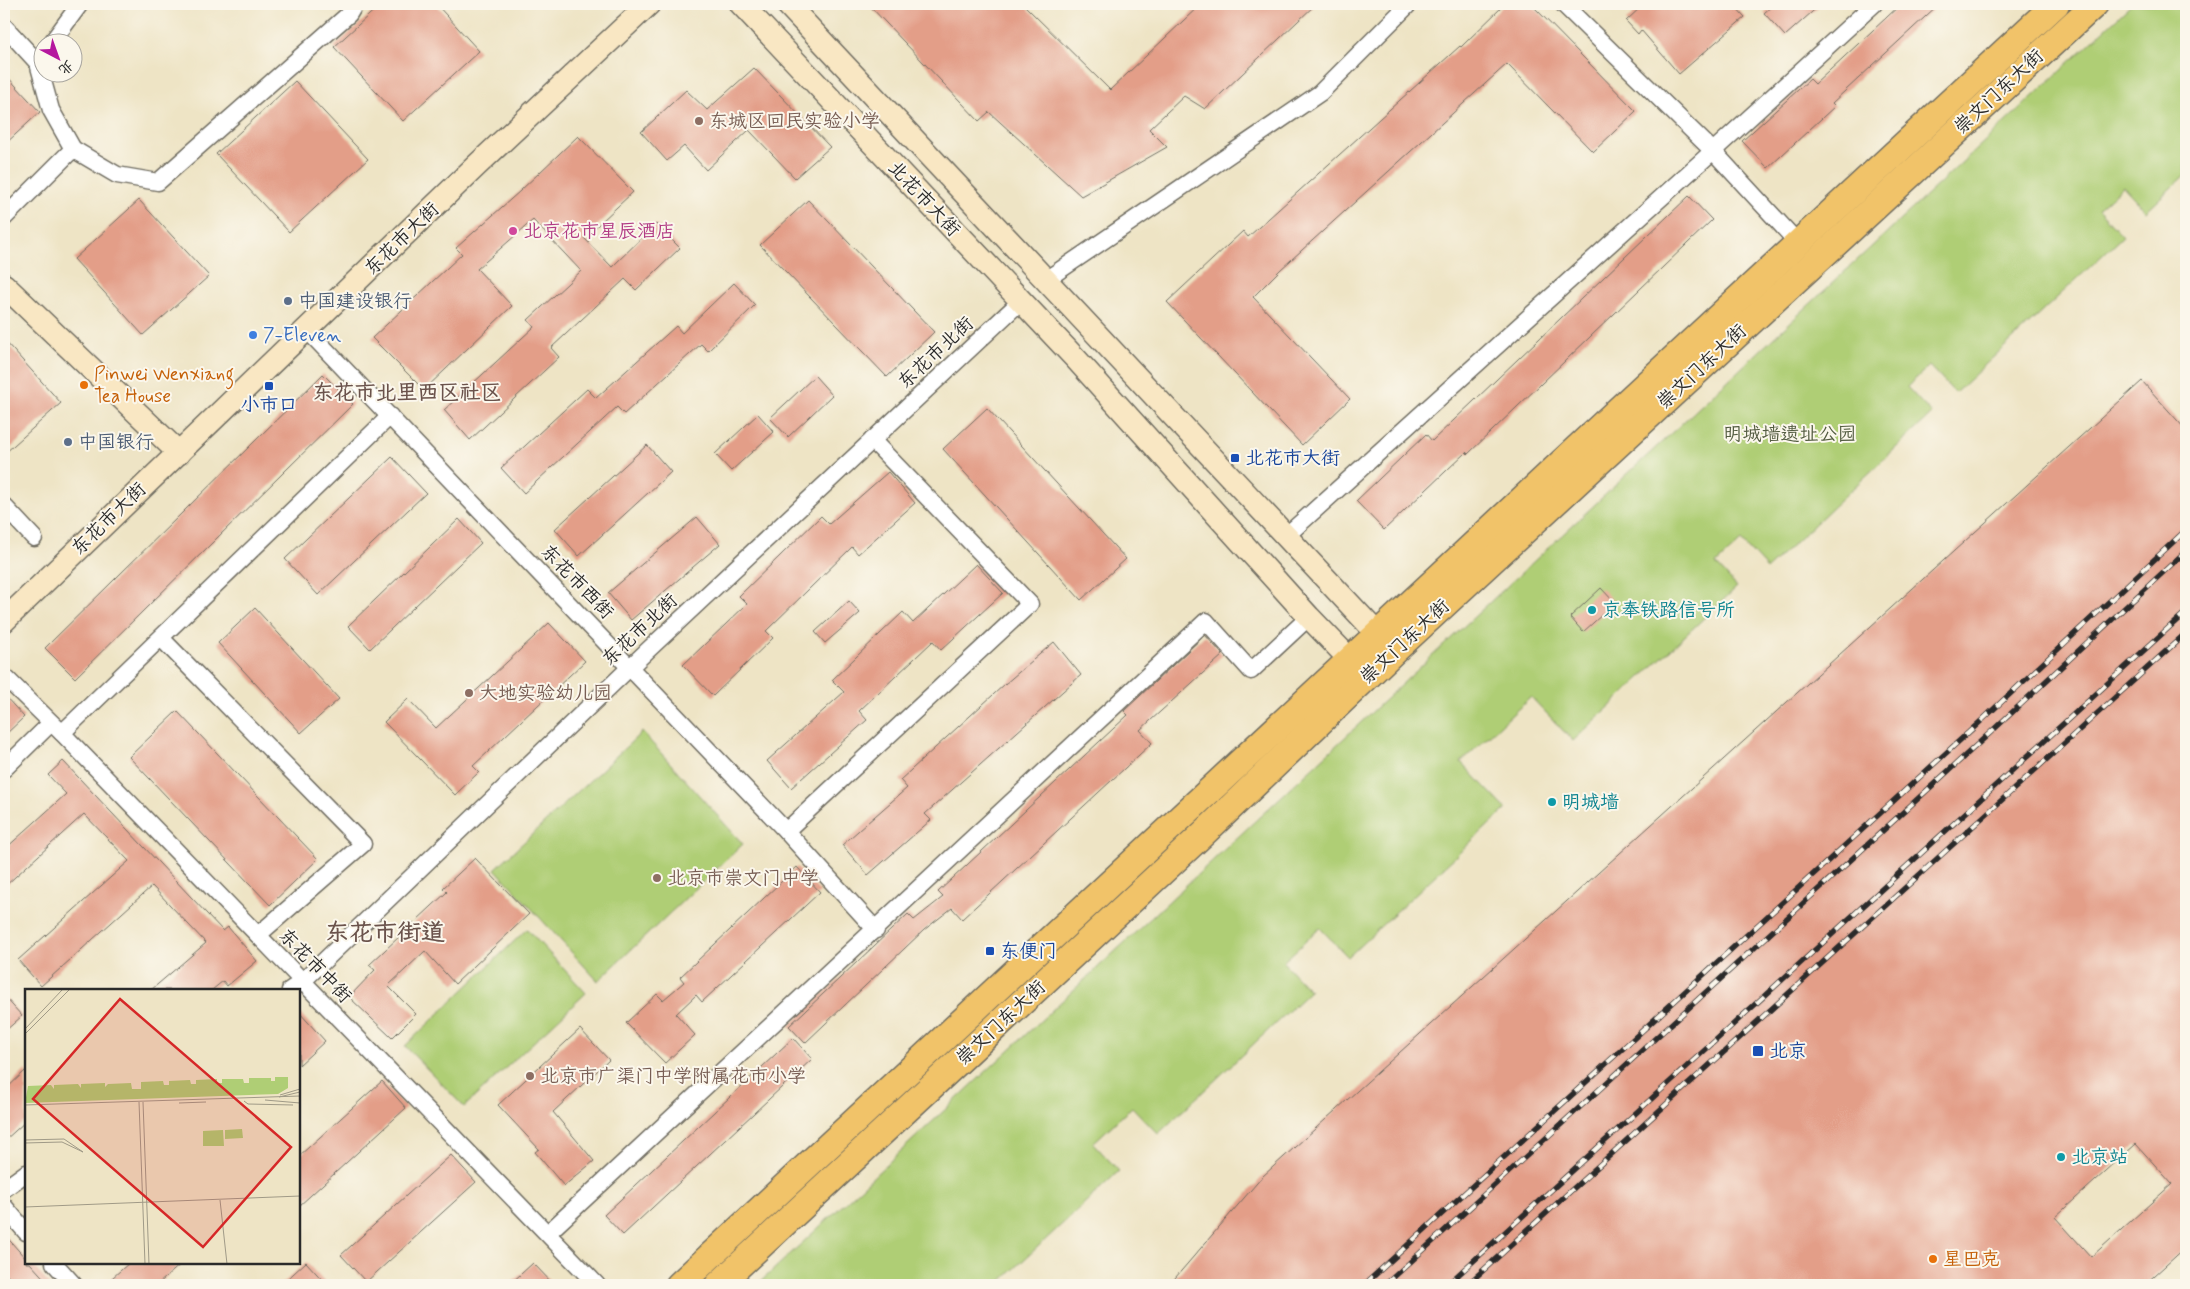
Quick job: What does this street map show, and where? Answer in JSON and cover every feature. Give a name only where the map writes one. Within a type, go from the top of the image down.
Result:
[{"type":"main road","name":"东花市大街","points":[[4,621],[476,166],[649,4]]},
{"type":"main road","name":"北花市大街","points":[[741,4],[1076,359],[1309,617],[1359,668]]},
{"type":"main road","name":"北花市大街","points":[[787,4],[1386,642]]},
{"type":"main road","name":"崇文门东大街","points":[[1386,642],[1798,244],[2056,4]]},
{"type":"main road","name":"崇文门东大街","points":[[1386,642],[2095,4]]},
{"type":"main road","points":[[4,285],[179,453]]},
{"type":"main road","points":[[1359,668],[1386,642]]},
{"type":"main road","name":"崇文门东大街","points":[[679,1285],[1002,980],[1359,668]]},
{"type":"main road","name":"崇文门东大街","points":[[718,1285],[1198,838],[1359,668]]},
{"type":"street","points":[[59,32],[80,4]]},
{"type":"street","points":[[45,82],[51,110],[73,149],[117,175],[158,182],[349,14],[355,4]]},
{"type":"street","points":[[1047,280],[1320,93],[1409,4]]},
{"type":"street","points":[[1563,4],[1714,151],[1798,244]]},
{"type":"street","points":[[1286,536],[1714,151],[1874,4]]},
{"type":"street","points":[[4,26],[32,52]]},
{"type":"street","points":[[4,218],[73,149]]},
{"type":"street","name":"东花市北街","points":[[296,986],[630,667],[1021,301]]},
{"type":"street","name":"东花市西街","points":[[307,330],[786,831],[876,930]]},
{"type":"street","points":[[4,769],[57,728],[162,638],[390,416]]},
{"type":"street","points":[[786,831],[1030,604],[872,440]]},
{"type":"street","points":[[4,506],[34,538]]},
{"type":"street","points":[[548,1233],[876,930],[1206,620],[1251,671],[1309,617]]},
{"type":"street","points":[[162,638],[363,844],[258,935]]},
{"type":"street","name":"东花市中街","points":[[4,676],[258,935],[296,986]]},
{"type":"street","name":"东花市中街","points":[[300,990],[548,1233],[598,1285]]},
{"type":"street","points":[[4,1189],[25,1175]]},
{"type":"street","points":[[4,1206],[25,1231]]},
{"type":"street","points":[[55,1264],[74,1285]]},
{"type":"green space","name":"明城墙遗址公园","points":[[2132,4],[2186,4],[2186,174],[2146,211],[2123,186],[2098,209],[2123,236],[1955,393],[1929,366],[1907,387],[1932,414],[1767,569],[1741,541],[1716,564],[1737,587],[1573,741],[1531,697],[1461,762],[1506,809],[1348,957],[1320,928],[1283,962],[1310,991],[1158,1134],[1132,1107],[1093,1143],[1119,1171],[997,1285],[944,1285],[941,1283],[939,1285],[757,1285]]},
{"type":"green space","points":[[642,732],[743,844],[598,981],[495,869]]},
{"type":"green space","points":[[527,929],[586,993],[464,1107],[405,1046]]},
{"type":"building","points":[[381,4],[436,4],[479,51],[403,121],[334,47]]},
{"type":"building","points":[[868,4],[1023,4],[1110,90],[1201,4],[1316,4],[1205,109],[1184,96],[1149,129],[1167,147],[1081,196],[989,112],[979,121]]},
{"type":"building","points":[[1505,4],[1531,4],[1636,111],[1593,152],[1507,64],[1280,270],[1253,297],[1350,399],[1302,445],[1167,302],[1243,231],[1248,237],[1461,47]]},
{"type":"building","points":[[1644,4],[1733,4],[1745,17],[1679,74],[1641,30],[1638,34],[1626,21]]},
{"type":"building","points":[[1774,4],[1821,4],[1785,36],[1764,13]]},
{"type":"building","points":[[1901,4],[1939,4],[1832,103],[1835,106],[1768,168],[1742,141],[1810,79],[1815,84]]},
{"type":"building","points":[[754,68],[830,147],[795,178],[749,130],[706,170],[684,146],[667,161],[641,132],[686,90],[707,110]]},
{"type":"building","points":[[4,73],[40,112],[4,145]]},
{"type":"building","points":[[295,81],[368,159],[289,232],[216,154]]},
{"type":"building","points":[[578,136],[633,192],[584,238],[612,267],[656,224],[680,248],[636,290],[625,279],[551,348],[559,357],[470,440],[444,410],[534,327],[528,320],[581,271],[533,220],[477,269],[512,306],[424,390],[372,338],[462,254],[456,248]]},
{"type":"building","points":[[1689,196],[1712,220],[1468,454],[1466,452],[1384,530],[1356,501],[1426,434],[1432,441]]},
{"type":"building","points":[[139,200],[209,276],[143,335],[74,259]]},
{"type":"building","points":[[808,200],[934,332],[887,377],[760,245]]},
{"type":"building","points":[[734,283],[755,305],[708,351],[701,344],[624,414],[617,407],[524,493],[501,468],[587,389],[596,398],[676,326],[682,333]]},
{"type":"building","points":[[4,340],[61,403],[4,454]]},
{"type":"building","points":[[323,374],[353,404],[75,678],[45,648]]},
{"type":"building","points":[[815,376],[832,395],[788,437],[770,418]]},
{"type":"building","points":[[2142,381],[2186,430],[2186,1247],[2144,1285],[1169,1285],[1263,1176]],"holes":[[[2136,1144],[2172,1184],[2091,1257],[2055,1217]]]},
{"type":"building","points":[[987,408],[1126,559],[1081,600],[943,449]]},
{"type":"building","points":[[758,414],[774,432],[731,471],[715,454]]},
{"type":"building","points":[[647,445],[671,472],[579,556],[555,529]]},
{"type":"building","points":[[392,457],[426,493],[318,595],[285,559]]},
{"type":"building","points":[[888,472],[915,503],[858,554],[852,547],[766,631],[773,638],[713,696],[683,665],[747,604],[739,596],[821,516],[829,524]]},
{"type":"building","points":[[697,517],[720,544],[631,620],[608,593]]},
{"type":"building","points":[[459,519],[481,543],[370,649],[348,626]]},
{"type":"building","points":[[976,564],[1003,593],[941,650],[933,641],[859,711],[867,720],[791,788],[767,761],[844,692],[832,680],[903,612],[913,623]]},
{"type":"building","name":"京奉铁路信号所","points":[[1601,588],[1615,603],[1583,632],[1570,617]]},
{"type":"building","points":[[849,601],[860,613],[825,643],[815,632]]},
{"type":"building","points":[[255,608],[339,699],[301,733],[218,643]]},
{"type":"building","points":[[549,623],[585,661],[473,766],[479,772],[455,795],[384,722],[408,699],[436,728]]},
{"type":"building","points":[[1205,635],[1223,655],[1140,730],[1152,743],[962,919],[952,908],[924,930],[805,1043],[789,1026],[908,914],[914,920],[943,897],[938,892],[1128,715],[1124,711]]},
{"type":"building","points":[[1054,642],[1081,675],[925,814],[931,820],[868,875],[842,845],[907,788],[900,780]]},
{"type":"building","points":[[4,695],[24,717],[4,736]]},
{"type":"building","points":[[177,711],[318,859],[270,905],[129,757]]},
{"type":"building","points":[[63,761],[223,931],[228,927],[257,961],[227,986],[223,981],[213,989],[152,989],[206,943],[152,886],[41,986],[18,960],[129,861],[84,814],[4,887],[4,850],[66,794],[48,775]]},
{"type":"building","points":[[475,858],[529,914],[455,984],[425,951],[388,986],[416,1014],[392,1038],[349,997],[375,970],[369,965],[447,892],[443,888]]},
{"type":"building","points":[[797,867],[820,892],[702,1002],[696,995],[676,1014],[695,1035],[665,1063],[626,1023],[657,994],[663,1000],[684,982],[680,977]]},
{"type":"building","points":[[4,996],[22,1016],[4,1032]]},
{"type":"building","points":[[300,1013],[325,1041],[300,1064]]},
{"type":"building","points":[[580,1029],[609,1060],[553,1112],[594,1161],[564,1186],[535,1152],[539,1149],[498,1105]]},
{"type":"building","points":[[793,1038],[812,1059],[623,1235],[604,1215]]},
{"type":"building","points":[[25,1071],[25,1122],[4,1141],[4,1091]]},
{"type":"building","points":[[382,1081],[406,1108],[300,1205],[300,1155]]},
{"type":"building","points":[[451,1155],[476,1182],[366,1282],[341,1255]]},
{"type":"building","points":[[4,1234],[25,1258],[25,1264],[31,1264],[50,1285],[16,1285],[4,1272]]},
{"type":"building","points":[[306,1262],[327,1285],[281,1285]]},
{"type":"building","points":[[533,1263],[554,1285],[509,1285]]},
{"type":"building","points":[[128,1264],[181,1264],[157,1285],[104,1285]]},
{"type":"railway","points":[[1364,1285],[1981,721],[2186,530]]},
{"type":"railway","points":[[1385,1285],[1991,732],[2186,551]]},
{"type":"railway","points":[[1447,1285],[2186,612]]},
{"type":"railway","points":[[1467,1285],[2186,633]]},
{"type":"place","name":"东城区回民实验小学","points":[[699,121]]},
{"type":"place","name":"北京花市星辰酒店","points":[[513,231]]},
{"type":"place","name":"中国建设银行","points":[[288,301]]},
{"type":"place","name":"7-Eleven","points":[[253,335]]},
{"type":"place","name":"Pinwei Wenxiang Tea House","points":[[84,385]]},
{"type":"place","name":"小市口","points":[[269,386]]},
{"type":"place","name":"中国银行","points":[[68,442]]},
{"type":"place","name":"北花市大街","points":[[1235,458]]},
{"type":"place","name":"京奉铁路信号所","points":[[1592,610]]},
{"type":"place","name":"大地实验幼儿园","points":[[469,693]]},
{"type":"place","name":"明城墙","points":[[1552,802]]},
{"type":"place","name":"北京市崇文门中学","points":[[657,878]]},
{"type":"place","name":"东便门","points":[[990,951]]},
{"type":"place","name":"北京","points":[[1758,1051]]},
{"type":"place","name":"北京市广渠门中学附属花市小学","points":[[530,1076]]},
{"type":"place","name":"北京站","points":[[2061,1157]]},
{"type":"place","name":"星巴克","points":[[1933,1259]]},
{"type":"district","name":"东花市北里西区社区","points":[[407,393]]},
{"type":"district","name":"东花市街道","points":[[385,933]]}]
